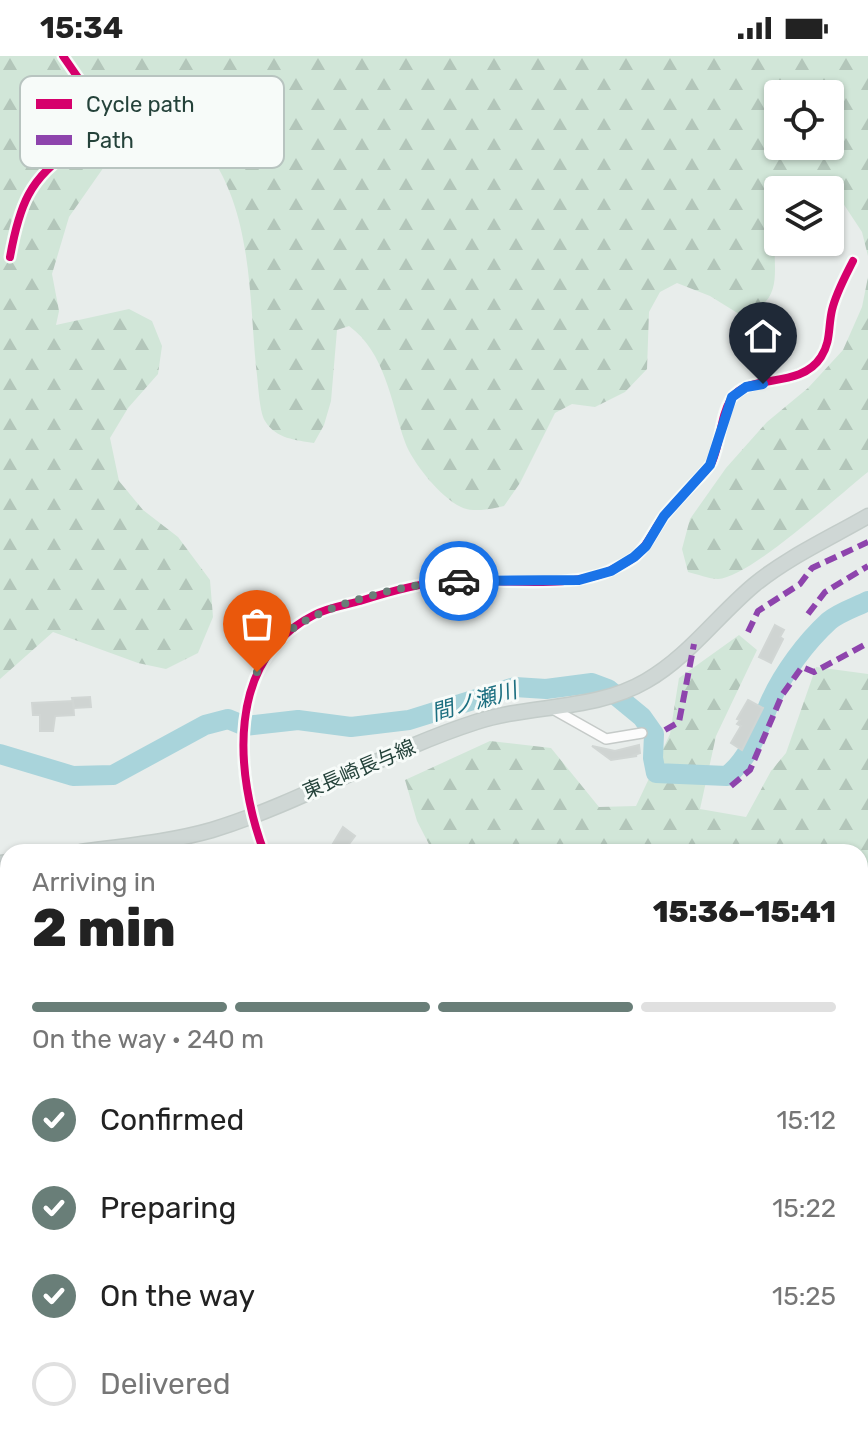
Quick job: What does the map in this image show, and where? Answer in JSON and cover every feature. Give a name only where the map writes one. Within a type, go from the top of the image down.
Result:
[{"type":"main road","name":"東長崎長与線","points":[[138,844],[210,830],[476,721],[621,693],[645,682],[689,649],[757,583],[868,516]]},
{"type":"street","points":[[63,56],[77,76]]},
{"type":"street","points":[[10,257],[16,220],[31,186],[49,168]]},
{"type":"street","points":[[261,844],[250,815],[243,740],[249,695],[257,672],[275,645],[290,630],[315,615],[387,592],[445,581],[579,580],[611,571],[634,557],[646,546],[664,516],[710,465],[732,397],[746,387],[797,376],[813,367],[829,339],[831,313],[853,261]]},
{"type":"street","points":[[551,708],[606,739],[642,733]]},
{"type":"green space","points":[[0,56],[868,56],[868,256],[862,232],[844,205],[844,176],[764,176],[764,256],[775,256],[775,273],[771,294],[764,303],[739,314],[710,296],[677,283],[660,292],[649,312],[647,369],[625,392],[595,407],[572,404],[555,413],[520,483],[504,506],[476,510],[453,502],[436,488],[421,469],[405,442],[379,364],[371,349],[349,326],[337,330],[331,401],[324,425],[314,443],[287,438],[275,432],[263,417],[240,223],[218,168],[284,168],[284,76],[20,76],[20,168],[103,168],[69,217],[52,274],[59,311],[56,325],[129,309],[152,321],[162,346],[158,374],[128,408],[110,438],[119,481],[143,510],[178,537],[210,580],[213,617],[198,653],[166,669],[138,663],[53,632],[0,679]]},
{"type":"green space","points":[[868,277],[868,472],[751,565],[718,579],[688,572],[682,549],[690,519],[726,468],[767,422],[808,388],[843,350],[862,307]]},
{"type":"green space","points":[[739,635],[757,650],[716,736],[700,809],[746,817],[771,771],[786,753],[816,667],[868,674],[868,844],[429,844],[417,821],[405,780],[490,741],[551,748],[599,807],[636,806],[670,734],[679,678]]},
{"type":"building","points":[[775,625],[784,630],[771,663],[759,657]]},
{"type":"building","points":[[90,697],[91,707],[74,708],[72,698]]},
{"type":"building","points":[[748,700],[763,708],[742,750],[731,743],[741,726],[737,724],[740,720],[737,719]]},
{"type":"building","points":[[73,701],[74,715],[55,716],[53,731],[40,731],[40,715],[33,715],[32,703]]},
{"type":"building","points":[[639,745],[640,753],[634,755],[637,756],[611,760],[592,746],[615,751]]},
{"type":"building","points":[[343,827],[355,836],[349,844],[333,844]]},
{"type":"waterway","name":"間ノ瀬川","points":[[0,754],[73,776],[113,775],[205,725],[228,719],[245,726],[298,720],[351,727],[409,720],[515,687],[546,689],[592,683],[608,689],[642,717],[654,734],[656,773],[727,776],[748,751],[775,691],[804,648],[833,618],[868,601]]},
{"type":"marked path","points":[[748,632],[758,611],[800,584],[812,568],[868,542]]},
{"type":"marked path","points":[[808,614],[825,592],[868,566]]},
{"type":"marked path","points":[[731,786],[750,770],[782,695],[802,667],[814,672],[868,643]]},
{"type":"marked path","points":[[665,730],[679,722],[694,644]]},
{"type":"cycle path","points":[[63,56],[77,76]]},
{"type":"cycle path","points":[[10,257],[22,208],[36,182],[50,168]]},
{"type":"cycle path","points":[[261,844],[247,788],[245,721],[251,689],[265,660],[285,635],[325,610],[415,586],[448,581],[579,579],[598,575],[631,560],[644,547],[671,507],[710,465],[731,399],[749,386],[800,374],[821,357],[828,340],[834,304],[853,261]]},
{"type":"way so far","points":[[257,672],[263,660],[290,630],[315,615],[387,592],[459,581]]},
{"type":"route","points":[[459,581],[579,580],[611,571],[634,557],[646,546],[664,516],[710,465],[722,436],[732,397],[746,387],[763,384]]}]
